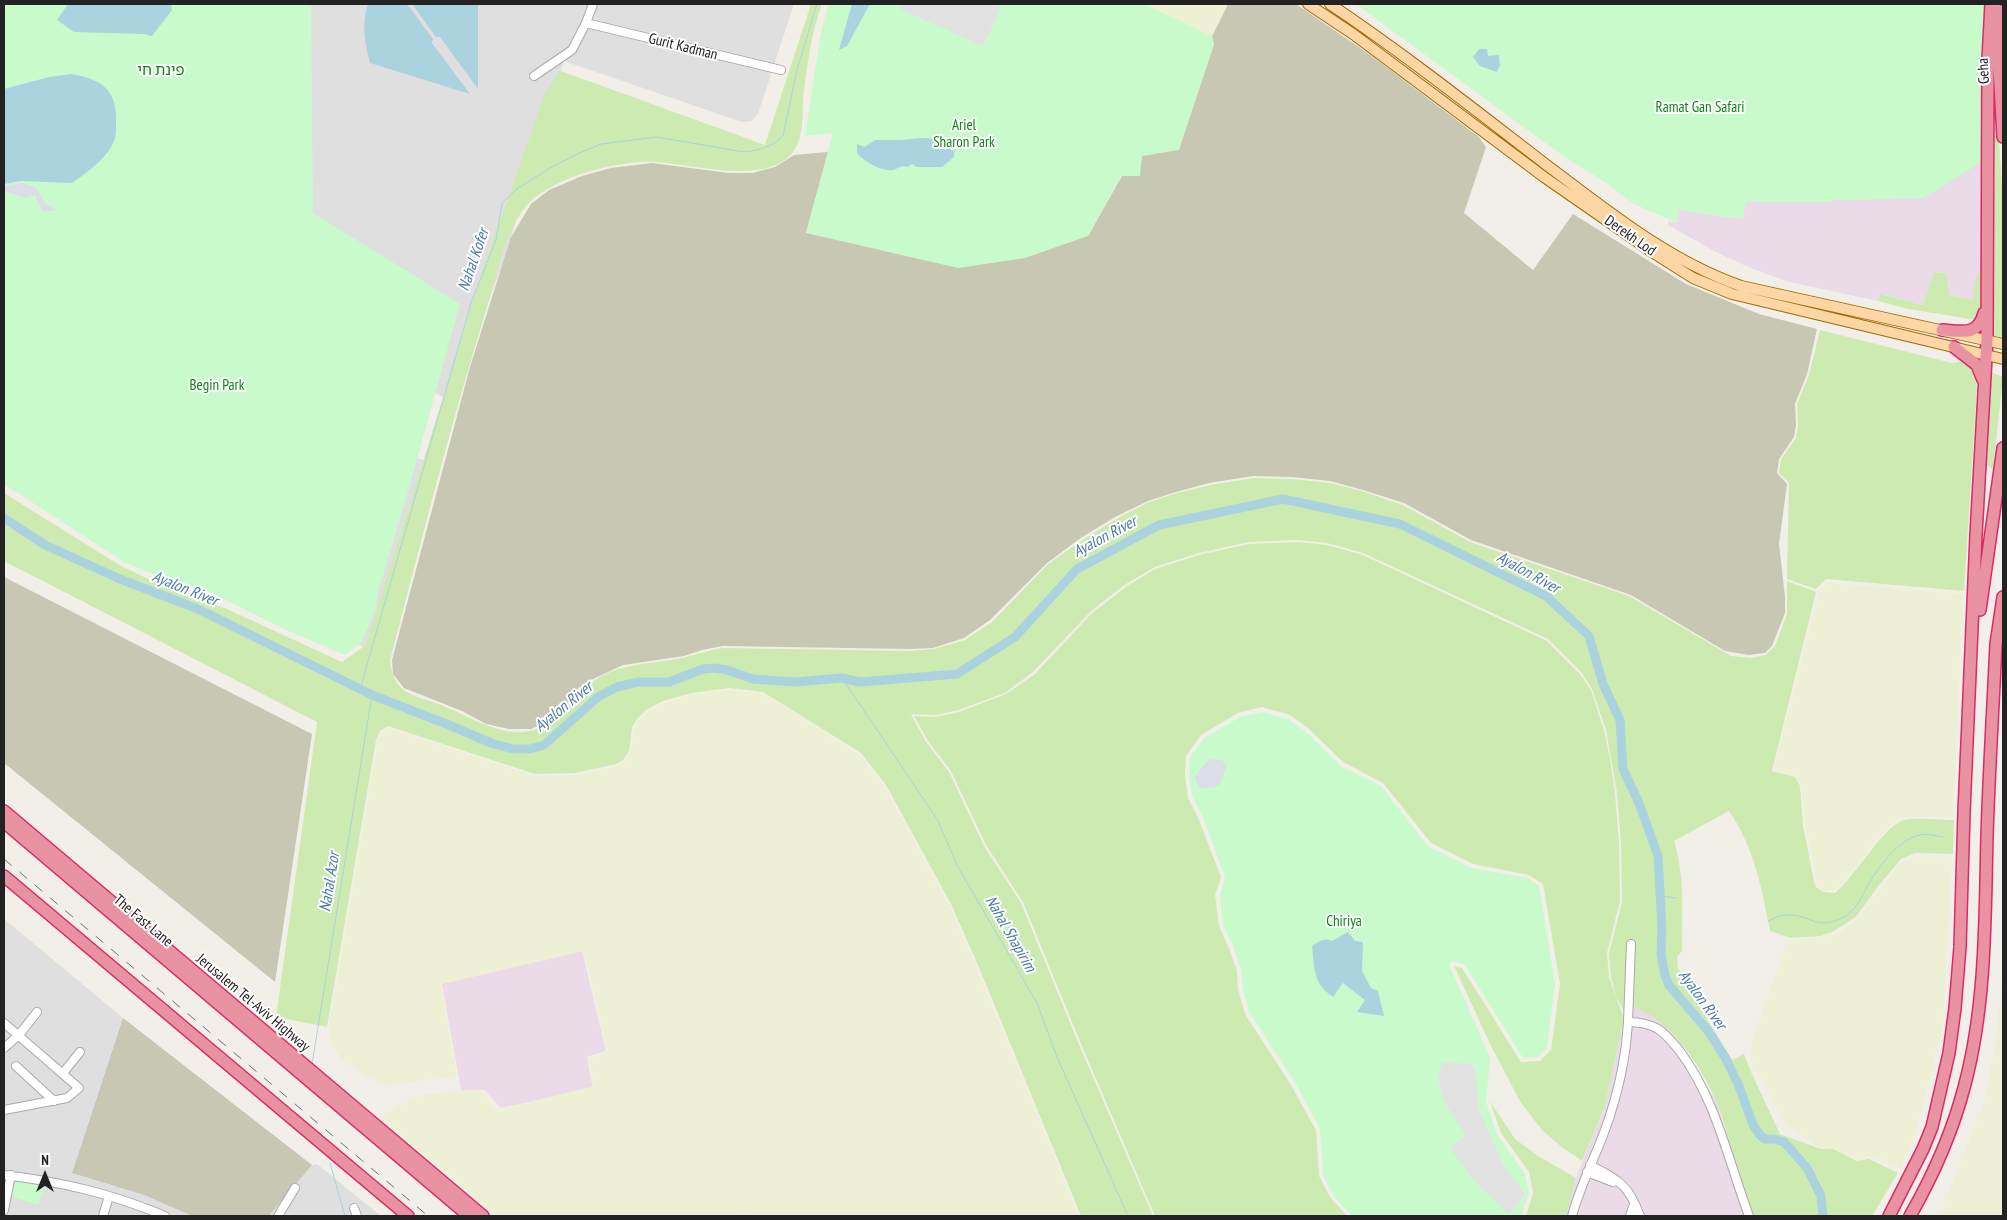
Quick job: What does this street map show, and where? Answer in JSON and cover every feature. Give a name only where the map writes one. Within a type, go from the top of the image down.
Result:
[{"type":"highway","points":[[1888,1216],[1899,1198],[1932,1127],[1949,1053],[1955,1008],[1960,947],[1964,812],[1987,340],[1988,60],[1991,4]]},
{"type":"highway","name":"Geha","points":[[1998,4],[2003,137]]},
{"type":"highway","points":[[1942,330],[1966,331],[1975,329],[1982,321],[1984,314],[1985,263],[1988,234]]},
{"type":"highway","points":[[1954,347],[1977,366],[1984,388]]},
{"type":"highway","points":[[1964,812],[1975,651],[1987,551],[2003,448]]},
{"type":"highway","points":[[1910,1216],[1924,1193],[1951,1130],[1966,1083],[1974,1040],[1984,947],[1988,807],[1996,644],[2003,597]]},
{"type":"highway","points":[[1988,807],[2003,639]]},
{"type":"highway","name":"Jerusalem Tel-Aviv Highway","points":[[4,811],[483,1216]]},
{"type":"highway","name":"The Fast Lane","points":[[4,822],[469,1216]]},
{"type":"highway","points":[[4,876],[408,1216]]},
{"type":"main road","name":"Derekh Lod","points":[[1308,4],[1353,34],[1544,177],[1693,278],[1732,294],[2003,359]]},
{"type":"main road","name":"Derekh Lod","points":[[1330,4],[1390,46],[1615,217],[1675,256],[1711,276],[1741,286],[2003,344]]},
{"type":"street","points":[[534,76],[572,50],[586,23],[593,4]]},
{"type":"street","name":"Gurit Kadman","points":[[586,23],[781,70]]},
{"type":"street","points":[[1572,1216],[1577,1196],[1605,1129],[1614,1101],[1627,1038],[1631,944]]},
{"type":"street","points":[[4,1048],[19,1035],[36,1012]]},
{"type":"street","points":[[1628,1022],[1644,1023],[1659,1029],[1671,1040],[1693,1070],[1718,1121],[1748,1216]]},
{"type":"street","points":[[4,1023],[79,1088],[67,1098],[4,1110]]},
{"type":"street","points":[[63,1073],[80,1052]]},
{"type":"street","points":[[16,1066],[54,1100]]},
{"type":"street","points":[[1588,1169],[1630,1192],[1640,1216]]},
{"type":"street","points":[[4,1210],[7,1175],[57,1182],[109,1196],[164,1216]]},
{"type":"street","points":[[278,1216],[295,1188]]},
{"type":"street","points":[[1630,1192],[1634,1206],[1630,1216]]},
{"type":"street","points":[[103,1216],[109,1196]]},
{"type":"street","points":[[354,1208],[357,1216]]},
{"type":"shaded area","name":"Begin Park","points":[[4,4],[794,4],[758,114],[752,121],[742,122],[564,61],[505,257],[469,353],[458,405],[431,391],[411,456],[439,466],[382,657],[253,589]]},
{"type":"shaded area","points":[[902,4],[992,4],[1001,8],[983,46],[900,9]]},
{"type":"shaded area","points":[[1145,4],[1228,4],[1212,36]]},
{"type":"shaded area","points":[[1228,4],[1296,4],[1369,54],[1479,137],[1486,147],[1464,213],[1533,270],[1573,214],[1686,284],[1759,314],[1817,329],[1807,374],[1795,404],[1796,425],[1794,437],[1779,459],[1777,473],[1787,484],[1779,544],[1785,613],[1772,646],[1765,653],[1749,655],[1725,651],[1631,595],[1471,540],[1404,503],[1330,481],[1292,477],[1253,476],[1209,483],[1176,492],[1148,501],[1117,516],[1082,537],[1047,563],[990,620],[964,638],[933,648],[723,646],[684,656],[623,665],[589,681],[571,701],[547,722],[531,729],[509,729],[486,724],[462,711],[404,688],[393,674],[392,660],[470,367],[511,237],[531,204],[549,190],[582,176],[611,168],[652,163],[729,173],[752,173],[775,167],[794,155],[828,152],[806,233],[1088,236],[1122,176],[1141,156],[1214,45],[1212,36]]},
{"type":"shaded area","points":[[1985,160],[1984,240],[1981,273],[1977,273],[1972,300],[1950,295],[1946,273],[1934,272],[1923,305],[1880,294],[1878,301],[1789,282],[1748,267],[1714,251],[1668,225],[1668,221],[1677,223],[1679,210],[1743,219],[1745,202],[1832,202],[1832,200],[1875,199]]},
{"type":"shaded area","points":[[23,183],[36,188],[45,203],[56,210],[43,212],[35,196],[27,198],[4,191],[4,186]]},
{"type":"shaded area","points":[[4,577],[312,734],[275,982],[4,763]]},
{"type":"shaded area","points":[[1828,583],[1963,594],[1953,817],[1900,817],[1887,828],[1834,891],[1822,890],[1817,885],[1805,826],[1801,785],[1795,776],[1774,769],[1820,589]]},
{"type":"shaded area","points":[[729,690],[762,694],[778,702],[860,755],[884,786],[949,905],[1079,1216],[749,1216],[747,1212],[732,1216],[497,1216],[409,1142],[383,1117],[397,1106],[422,1095],[463,1090],[483,1091],[495,1110],[595,1086],[588,1059],[607,1052],[584,951],[441,984],[457,1076],[389,1085],[375,1081],[344,1062],[332,1045],[329,1027],[378,740],[382,732],[388,728],[534,776],[576,775],[617,766],[624,761],[631,752],[634,728],[638,720],[664,703],[692,694]]},
{"type":"shaded area","points":[[1209,760],[1222,760],[1226,765],[1220,784],[1215,787],[1202,788],[1198,786],[1195,776]]},
{"type":"shaded area","points":[[1916,856],[1952,857],[1943,1026],[1915,1134],[1901,1169],[1871,1155],[1859,1160],[1832,1150],[1825,1151],[1786,1126],[1750,1058],[1752,1041],[1776,973],[1790,941],[1836,935],[1852,924],[1901,863]]},
{"type":"shaded area","points":[[2003,874],[2003,1216],[1939,1216],[1984,1103],[1996,1042],[2001,983]]},
{"type":"shaded area","points":[[4,919],[123,1018],[72,1173],[144,1195],[192,1216],[4,1216]]},
{"type":"shaded area","points":[[582,950],[606,1051],[587,1057],[593,1090],[500,1108],[485,1090],[461,1090],[442,984]]},
{"type":"shaded area","points":[[1635,1007],[1647,1012],[1666,1027],[1680,1042],[1718,1104],[1731,1152],[1752,1216],[1566,1216],[1576,1178],[1605,1106],[1624,1019]]},
{"type":"shaded area","points":[[123,1018],[312,1165],[269,1216],[192,1216],[144,1195],[72,1173]]},
{"type":"shaded area","points":[[1444,1062],[1471,1064],[1476,1073],[1478,1107],[1502,1163],[1525,1194],[1509,1214],[1475,1182],[1450,1148],[1466,1135],[1443,1100],[1439,1083],[1439,1070]]},
{"type":"shaded area","points":[[317,1164],[381,1216],[269,1216],[312,1165]]},
{"type":"green space","name":"Begin Park","points":[[4,4],[311,4],[313,213],[460,304],[378,592],[375,610],[362,642],[345,655],[284,629],[206,590],[169,581],[124,562],[4,484]]},
{"type":"green space","points":[[811,4],[822,4],[812,38],[808,62],[801,132],[798,143],[788,158],[772,166],[754,170],[733,171],[654,162],[606,167],[555,185],[541,193],[521,212],[508,238],[498,266],[449,439],[390,660],[391,668],[398,684],[412,695],[439,704],[497,729],[521,732],[542,727],[551,722],[584,689],[601,676],[635,665],[682,658],[723,648],[910,651],[934,649],[965,640],[992,622],[1048,564],[1118,518],[1149,502],[1177,493],[1210,485],[1254,478],[1330,483],[1362,491],[1403,505],[1470,542],[1629,596],[1731,656],[1751,658],[1765,655],[1775,646],[1787,614],[1787,581],[1816,592],[1772,771],[1795,777],[1800,786],[1803,826],[1815,886],[1823,892],[1835,893],[1888,831],[1904,820],[1954,820],[1953,854],[1915,853],[1901,859],[1856,917],[1832,932],[1820,936],[1791,938],[1770,931],[1760,884],[1751,854],[1738,825],[1729,811],[1674,841],[1680,868],[1682,895],[1682,951],[1677,957],[1678,969],[1695,991],[1693,999],[1700,1007],[1732,1060],[1744,1054],[1780,1134],[1821,1149],[1833,1149],[1857,1161],[1869,1159],[1898,1173],[1872,1216],[1752,1216],[1735,1167],[1719,1109],[1703,1074],[1685,1048],[1662,1024],[1635,1007],[1627,1017],[1616,996],[1611,977],[1609,953],[1622,902],[1621,843],[1617,793],[1606,730],[1592,689],[1581,672],[1548,639],[1363,553],[1327,543],[1298,540],[1249,542],[1199,553],[1155,567],[1126,584],[1091,611],[1033,672],[1005,693],[958,710],[936,715],[911,714],[926,742],[949,772],[984,846],[1021,903],[1077,1040],[1153,1216],[1081,1216],[951,904],[886,785],[861,753],[763,692],[729,688],[692,693],[663,701],[646,710],[637,719],[632,728],[629,751],[623,760],[616,764],[575,773],[535,774],[388,726],[380,731],[376,740],[327,1027],[276,1017],[317,722],[4,561],[4,493],[121,566],[170,589],[227,609],[342,662],[366,645],[481,275],[544,96],[556,75],[561,71],[765,145]]},
{"type":"green space","name":"Ariel Sharon Park","points":[[828,4],[1145,4],[1212,36],[1214,45],[1179,150],[1142,156],[1140,176],[1121,176],[1088,236],[1025,258],[958,268],[806,233],[833,133],[805,136],[820,38]]},
{"type":"green space","name":"Ramat Gan Safari","points":[[1356,4],[1989,4],[1985,160],[1923,198],[1832,200],[1832,202],[1746,202],[1743,219],[1679,210],[1677,223],[1634,204],[1609,185],[1559,153]]},
{"type":"green space","points":[[1993,54],[2003,200],[2003,338],[1992,335],[1994,298]]},
{"type":"green space","points":[[1934,272],[1946,273],[1950,295],[1972,300],[1977,273],[1981,273],[1980,312],[1976,320],[1909,309],[1878,301],[1880,294],[1923,305]]},
{"type":"green space","points":[[1820,330],[1952,363],[1964,361],[1971,370],[1977,387],[1964,591],[1826,579],[1816,589],[1787,579],[1789,483],[1779,473],[1781,459],[1796,438],[1798,425],[1797,404],[1809,375]]},
{"type":"green space","points":[[1988,371],[2003,377],[1993,470],[1985,464]]},
{"type":"green space","points":[[1298,542],[1327,545],[1363,555],[1547,641],[1580,674],[1591,690],[1604,730],[1615,793],[1619,844],[1620,901],[1607,953],[1609,977],[1624,1019],[1605,1106],[1582,1161],[1543,1131],[1521,1103],[1492,1048],[1454,966],[1462,968],[1521,1062],[1540,1061],[1551,1050],[1560,984],[1543,884],[1529,875],[1473,864],[1431,843],[1383,783],[1343,762],[1308,728],[1290,715],[1262,707],[1238,713],[1201,735],[1186,756],[1185,776],[1188,798],[1197,815],[1221,877],[1215,895],[1219,926],[1237,971],[1238,989],[1245,1014],[1291,1085],[1316,1130],[1319,1176],[1330,1197],[1347,1216],[1155,1216],[1023,902],[986,845],[951,771],[928,741],[914,716],[936,717],[959,712],[1006,694],[1035,674],[1092,613],[1127,586],[1155,569],[1199,555],[1249,544]]},
{"type":"green space","name":"Chiriya","points":[[1262,712],[1288,719],[1305,731],[1341,766],[1381,786],[1428,846],[1472,868],[1528,878],[1539,886],[1555,984],[1547,1048],[1538,1057],[1523,1058],[1465,965],[1452,961],[1449,965],[1490,1057],[1486,1102],[1497,1134],[1525,1174],[1529,1193],[1521,1216],[1352,1216],[1333,1195],[1323,1175],[1320,1129],[1295,1082],[1249,1012],[1243,989],[1241,970],[1223,925],[1220,896],[1225,877],[1201,813],[1192,796],[1189,776],[1190,757],[1204,738],[1240,717]]},
{"type":"green space","points":[[1490,1101],[1515,1139],[1538,1156],[1576,1178],[1566,1216],[1526,1216],[1533,1193],[1529,1172],[1501,1133]]},
{"type":"green space","points":[[12,1180],[45,1185],[38,1205],[10,1196]]},
{"type":"water","points":[[68,4],[171,4],[172,10],[152,36],[145,34],[74,32],[57,20]]},
{"type":"water","points":[[368,4],[407,4],[433,39],[432,43],[470,94],[370,63],[364,26]]},
{"type":"water","points":[[412,4],[478,4],[478,89],[440,37],[436,37]]},
{"type":"water","points":[[852,4],[870,4],[847,46],[839,50]]},
{"type":"water","points":[[1479,49],[1487,49],[1488,56],[1499,55],[1500,65],[1497,72],[1480,66],[1473,57]]},
{"type":"water","points":[[71,74],[99,83],[111,95],[116,112],[116,133],[113,144],[99,162],[72,183],[21,181],[4,184],[4,89],[49,77]]},
{"type":"water","points":[[943,139],[949,142],[949,148],[954,152],[954,157],[942,167],[917,167],[912,164],[908,167],[889,170],[873,165],[857,153],[857,144],[865,147],[875,140]]},
{"type":"water","points":[[1348,932],[1355,941],[1363,942],[1362,971],[1371,988],[1378,991],[1384,1016],[1357,1012],[1365,1000],[1343,983],[1333,997],[1321,986],[1318,980],[1314,968],[1312,946],[1324,940],[1332,941]]},
{"type":"waterway","name":"Nahal Kofer","points":[[360,689],[471,303],[496,240],[502,203],[517,189],[550,168],[601,144],[657,137],[744,152],[760,149],[775,143],[783,136],[797,70],[817,4]]},
{"type":"waterway","points":[[954,152],[961,141]]},
{"type":"waterway","name":"Ayalon River","points":[[4,518],[45,545],[120,579],[198,609],[372,695],[491,743],[513,749],[530,749],[544,745],[598,697],[617,687],[638,682],[669,682],[703,669],[727,670],[753,679],[794,682],[842,678],[860,682],[957,674],[1015,637],[1077,569],[1159,525],[1283,499],[1400,524],[1546,596],[1589,636],[1603,684],[1620,720],[1623,769],[1639,803],[1658,856],[1662,929],[1661,954],[1669,985],[1709,1032],[1726,1059],[1738,1084],[1754,1127],[1760,1135],[1765,1139],[1784,1142],[1807,1168],[1821,1196],[1823,1216]]},
{"type":"waterway","name":"Nahal Shapirim","points":[[842,678],[937,819],[958,867],[1037,1003],[1057,1057],[1128,1216]]},
{"type":"waterway","name":"Nahal Azor","points":[[312,1064],[372,695]]},
{"type":"waterway","points":[[1768,921],[1786,915],[1795,915],[1820,923],[1844,917],[1854,908],[1877,872],[1896,849],[1920,835],[1929,834],[1943,837]]},
{"type":"waterway","points":[[1661,896],[1676,898]]},
{"type":"waterway","name":"Nahal Azor","points":[[330,1163],[345,1216]]},
{"type":"railway","points":[[4,859],[428,1216]]},
{"type":"park label","name":"פינת חי","points":[[161,71]]}]
